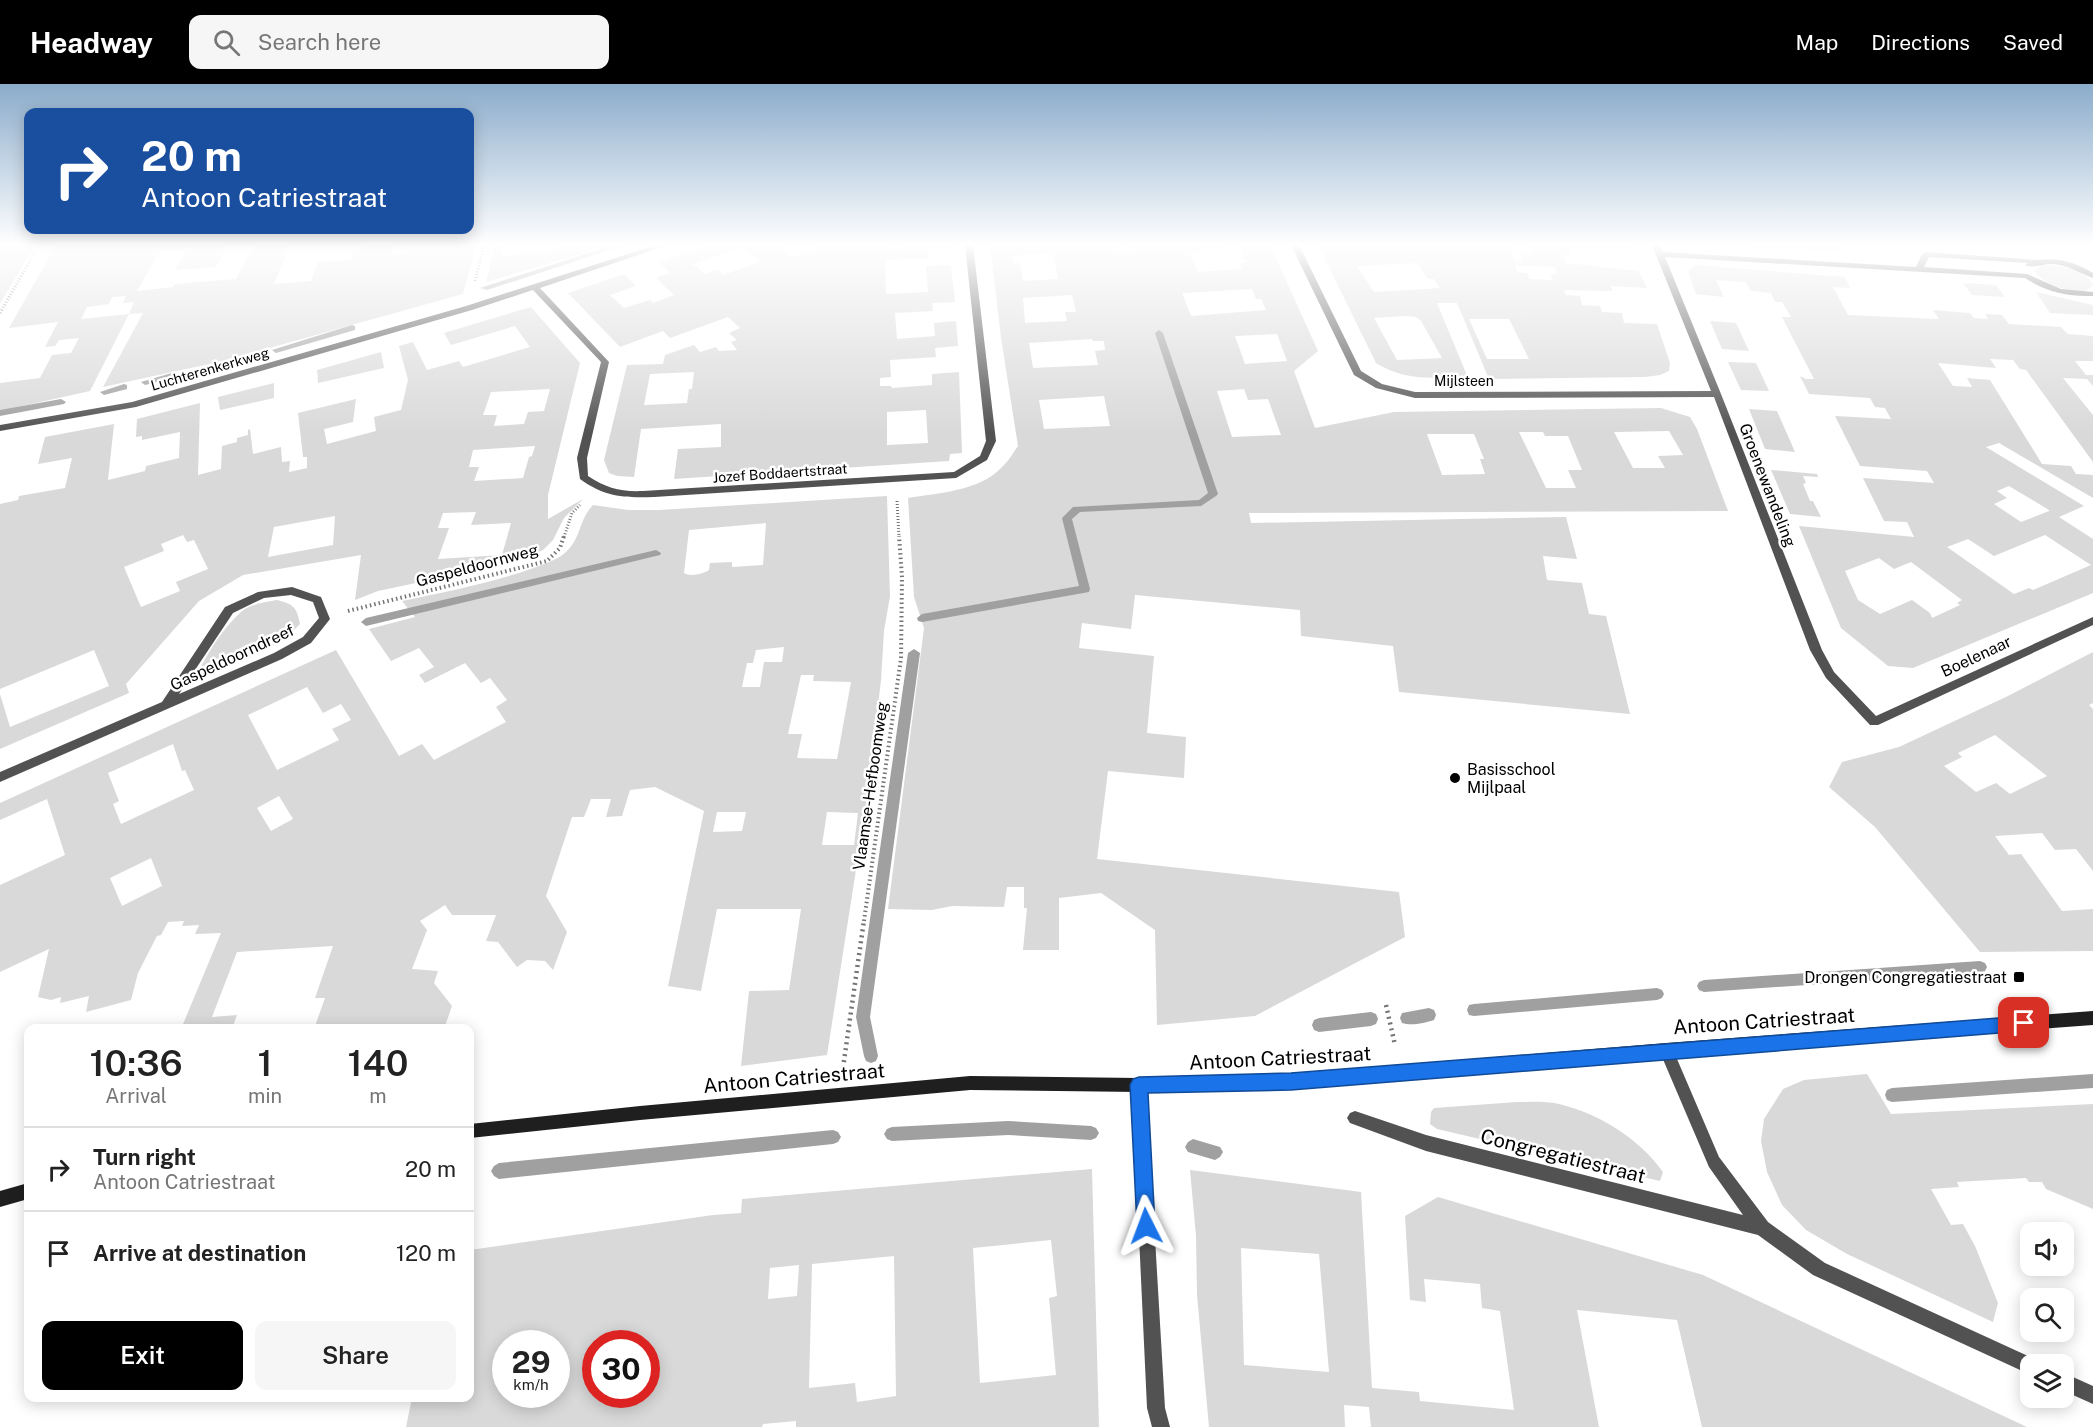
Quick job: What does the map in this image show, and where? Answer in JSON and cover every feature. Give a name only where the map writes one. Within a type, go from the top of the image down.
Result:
[{"type":"main road","name":"Antoon Catriestraat","points":[[474,1131],[970,1083],[1139,1085],[1291,1082],[1666,1050],[2093,1018]]},
{"type":"main road","points":[[0,1199],[24,1192]]},
{"type":"street","name":"Luchterenkerkweg","points":[[0,428],[133,405],[469,308]]},
{"type":"street","points":[[554,308],[605,362],[582,458],[583,477],[601,491]]},
{"type":"street","name":"Jozef Boddaertstraat","points":[[601,491],[622,495],[654,494],[956,475],[984,458],[991,441],[976,308]]},
{"type":"street","name":"Mijlsteen","points":[[1325,308],[1357,373],[1378,386],[1415,395],[1717,394]]},
{"type":"street","name":"Groenewandeling","points":[[1682,308],[1816,650],[1830,675],[1874,722]]},
{"type":"street","name":"Gaspeldoorndreef","points":[[0,777],[165,706],[279,656],[307,640],[325,619],[317,600],[292,591],[262,595],[229,610],[165,706]]},
{"type":"street","name":"Boelenaar","points":[[1874,722],[2093,621]]},
{"type":"street","name":"Congregatiestraat","points":[[1666,1050],[1714,1162],[1762,1228],[1819,1269],[2020,1361]]},
{"type":"street","points":[[1139,1085],[1156,1408],[1161,1427]]},
{"type":"street","name":"Congregatiestraat","points":[[1355,1118],[1426,1143],[1762,1228]]},
{"type":"street","points":[[2074,1386],[2093,1395]]},
{"type":"path","name":"Vlaamse-Hefboomweg","points":[[839,1094],[901,658],[902,577],[895,479]]},
{"type":"path","name":"Gaspeldoornweg","points":[[325,619],[360,607],[547,561],[560,548],[572,513],[601,491]]},
{"type":"path","points":[[1386,1005],[1402,1072]]},
{"type":"shaded area","points":[[21,308],[87,308],[81,319],[129,314],[90,391],[0,411],[0,383],[40,378],[52,355],[71,353],[79,338],[59,340],[55,346],[45,347],[58,322],[9,328]]},
{"type":"shaded area","points":[[132,308],[414,308],[223,361],[103,387],[143,313],[129,314]]},
{"type":"shaded area","points":[[532,308],[580,363],[548,495],[548,519],[583,499],[564,518],[553,540],[543,550],[519,561],[378,591],[355,600],[361,555],[243,575],[199,601],[126,684],[129,693],[0,749],[0,694],[10,727],[109,686],[94,650],[0,689],[0,504],[18,500],[19,496],[65,488],[72,458],[38,464],[45,437],[114,424],[108,480],[145,471],[146,466],[179,458],[180,432],[142,440],[142,436],[136,437],[137,419],[200,403],[198,475],[221,469],[222,446],[237,442],[237,438],[248,435],[250,429],[253,454],[281,447],[282,462],[290,461],[289,472],[307,468],[307,457],[303,457],[298,413],[356,399],[353,422],[324,429],[327,444],[376,431],[374,417],[401,410],[408,380],[399,346],[413,342],[427,370],[459,361],[463,367],[530,347],[515,326],[451,345],[444,333]],"holes":[[[550,389],[544,411],[528,412],[524,424],[494,426],[497,415],[483,415],[491,392]],[[535,446],[523,478],[474,481],[479,467],[469,467],[473,450]],[[476,512],[471,525],[511,523],[502,555],[438,559],[449,528],[438,528],[443,513]],[[335,516],[333,545],[268,557],[274,527]],[[183,535],[187,542],[194,540],[208,569],[176,582],[180,591],[141,607],[124,567],[164,551],[161,544]]]},
{"type":"shaded area","points":[[582,308],[933,308],[933,311],[895,313],[897,339],[935,336],[934,323],[956,321],[958,346],[935,348],[936,357],[890,360],[891,377],[880,378],[880,386],[891,386],[892,388],[932,385],[932,374],[959,372],[962,453],[950,454],[949,461],[674,479],[678,449],[721,447],[721,424],[641,429],[634,477],[609,473],[604,460],[627,365],[663,364],[665,355],[694,345],[700,352],[716,347],[719,351],[737,350],[731,342],[737,340],[729,333],[740,328],[728,317],[670,338],[663,331],[620,347]],"holes":[[[694,372],[687,403],[644,405],[650,374]],[[926,410],[928,443],[887,445],[887,412]]]},
{"type":"shaded area","points":[[997,308],[1024,308],[1025,323],[1067,321],[1065,312],[1076,312],[1075,308],[1188,308],[1191,316],[1266,310],[1265,308],[1298,308],[1318,351],[1294,371],[1315,428],[1394,412],[1661,408],[1690,417],[1697,429],[1728,511],[1249,513],[1251,523],[1566,517],[1577,559],[1543,556],[1547,580],[1582,583],[1589,614],[1606,616],[1630,714],[1399,692],[1393,646],[1301,636],[1300,610],[1135,595],[1131,629],[1082,623],[1079,648],[1154,656],[1147,733],[1186,737],[1184,778],[1108,771],[1097,859],[1399,892],[1405,937],[1255,1016],[1157,1025],[1155,930],[1101,893],[1059,898],[1059,950],[1023,950],[1027,908],[1024,908],[1024,887],[1007,887],[1004,907],[952,906],[932,910],[888,909],[924,628],[914,597],[908,498],[958,490],[981,482],[1004,466],[1018,446]],"holes":[[[1277,334],[1287,361],[1245,364],[1235,336]],[[1092,339],[1093,341],[1104,341],[1105,350],[1095,351],[1098,365],[1033,368],[1029,343]],[[1244,389],[1248,400],[1268,399],[1281,435],[1232,437],[1217,391]],[[1104,396],[1110,426],[1044,429],[1039,400]],[[1669,431],[1683,455],[1658,456],[1665,468],[1633,468],[1614,432]],[[1519,432],[1543,432],[1545,436],[1568,436],[1582,470],[1568,470],[1576,488],[1546,488]],[[1427,434],[1474,434],[1484,459],[1480,459],[1485,474],[1442,475]]]},
{"type":"shaded area","points":[[1349,308],[1439,308],[1468,378],[1410,376],[1376,363]],"holes":[[[1416,317],[1421,321],[1442,358],[1397,360],[1374,318]]]},
{"type":"shaded area","points":[[1459,308],[1601,308],[1602,312],[1622,313],[1624,323],[1657,324],[1670,363],[1669,371],[1645,377],[1489,379]],"holes":[[[1469,319],[1509,319],[1529,359],[1487,359]]]},
{"type":"shaded area","points":[[1785,308],[1844,308],[1848,315],[1939,319],[1933,310],[1970,313],[1974,318],[1988,319],[1985,314],[2002,315],[2009,324],[2061,327],[2068,334],[2093,336],[2093,361],[2075,361],[2086,375],[2093,375],[2093,386],[2087,379],[2063,378],[2093,415],[2093,462],[2026,370],[2020,369],[2013,360],[1990,359],[1996,368],[1938,363],[1953,386],[1972,387],[1967,378],[1990,380],[2042,464],[2071,466],[2076,474],[2093,475],[2093,498],[1999,443],[1986,447],[2084,506],[2059,517],[2093,539],[2093,593],[1913,668],[1888,666],[1841,628],[1799,526],[1914,537],[1907,522],[1884,521],[1863,478],[1934,483],[1927,471],[1860,466],[1835,416],[1891,419],[1885,408],[1875,407],[1870,398],[1809,394],[1800,376],[1814,379],[1782,317],[1791,317]],"holes":[[[2009,486],[2049,510],[2021,522],[1994,504],[2007,498],[1997,491]],[[2045,535],[2091,565],[2033,590],[2029,588],[2014,594],[1947,547],[1968,539],[1994,556]],[[1879,558],[1894,569],[1911,562],[1962,600],[1957,603],[1960,605],[1932,618],[1930,613],[1912,600],[1880,614],[1858,600],[1845,571]]]},
{"type":"shaded area","points":[[2046,308],[2093,308],[2093,315],[2050,313]]},
{"type":"shaded area","points":[[1710,321],[1736,323],[1749,351],[1722,349]]},
{"type":"shaded area","points":[[381,352],[384,368],[318,383],[317,370]]},
{"type":"shaded area","points":[[1728,362],[1756,363],[1769,391],[1741,390]]},
{"type":"shaded area","points":[[274,383],[274,398],[220,410],[218,397]]},
{"type":"shaded area","points":[[1749,409],[1777,411],[1795,452],[1765,449]]},
{"type":"shaded area","points":[[1771,470],[1817,474],[1818,477],[1803,476],[1806,483],[1803,484],[1810,501],[1813,501],[1821,517],[1790,514]]},
{"type":"shaded area","points":[[887,496],[890,596],[884,631],[881,680],[866,806],[827,1055],[741,1066],[749,991],[789,990],[801,909],[717,909],[701,991],[668,986],[704,811],[655,787],[630,790],[622,816],[606,817],[611,799],[591,799],[584,817],[572,817],[546,896],[567,932],[553,970],[545,961],[527,960],[517,967],[498,942],[486,941],[496,915],[452,915],[445,905],[420,921],[427,930],[412,969],[438,971],[434,983],[452,1006],[446,1024],[316,1024],[325,998],[315,998],[333,946],[237,952],[212,1017],[237,1015],[234,1024],[183,1024],[221,933],[195,934],[199,925],[182,926],[184,921],[168,922],[161,935],[157,936],[138,973],[131,1000],[86,1012],[89,996],[60,1003],[61,997],[51,1000],[38,997],[49,949],[0,972],[0,885],[65,855],[47,799],[0,820],[0,803],[336,650],[399,756],[422,744],[434,760],[506,722],[496,707],[507,700],[490,678],[481,683],[465,663],[425,683],[419,675],[434,667],[419,648],[391,661],[369,629],[415,617],[402,601],[497,579],[558,558],[571,546],[593,505],[628,510]],"holes":[[[766,523],[763,565],[732,567],[732,562],[710,563],[709,570],[703,573],[693,575],[684,573],[689,530]],[[784,647],[782,662],[764,662],[760,687],[742,687],[747,663],[753,663],[756,650]],[[801,675],[814,675],[813,681],[851,682],[837,759],[797,758],[802,734],[788,734]],[[307,687],[323,713],[341,704],[351,720],[332,729],[339,740],[277,770],[248,715]],[[173,744],[182,771],[185,770],[194,790],[121,824],[113,804],[119,801],[108,773]],[[279,796],[293,819],[271,831],[257,808]],[[717,812],[746,812],[742,831],[713,832]],[[827,812],[858,813],[854,845],[822,845]],[[151,858],[162,886],[122,906],[110,878]]]},
{"type":"shaded area","points":[[277,600],[293,607],[300,624],[278,643],[265,650],[196,678],[215,643],[241,612],[253,605]]},
{"type":"shaded area","points":[[2093,652],[2093,703],[2089,705],[2093,709],[2093,871],[2076,849],[2055,850],[2042,833],[1995,836],[2009,855],[2021,854],[2062,911],[2093,909],[2093,951],[1980,952],[1875,827],[1829,787],[1842,762],[1899,747],[2008,696]],"holes":[[[1995,735],[2047,776],[2010,794],[1996,783],[1976,792],[1944,766],[1962,757],[1958,753]]]},
{"type":"shaded area","points":[[1867,1074],[1891,1114],[2093,1104],[2093,1209],[2046,1189],[2042,1182],[2029,1182],[2026,1178],[1957,1182],[1959,1187],[1931,1189],[1951,1225],[1963,1224],[1975,1246],[1998,1303],[1993,1322],[1847,1254],[1806,1230],[1782,1205],[1767,1172],[1761,1141],[1764,1119],[1783,1089],[1804,1080]]},
{"type":"shaded area","points":[[1517,1102],[1559,1104],[1603,1121],[1630,1138],[1654,1160],[1663,1172],[1660,1181],[1437,1129],[1430,1124],[1431,1112],[1434,1108]]},
{"type":"shaded area","points":[[1092,1169],[1099,1427],[796,1427],[796,1421],[763,1424],[762,1427],[406,1427],[411,1402],[474,1402],[474,1249],[713,1215],[741,1213],[742,1199]],"holes":[[[1051,1240],[1057,1296],[1049,1298],[1056,1375],[980,1383],[973,1248]],[[894,1256],[896,1396],[857,1402],[855,1383],[809,1388],[812,1264]],[[799,1265],[797,1296],[768,1299],[770,1268]]]},
{"type":"shaded area","points":[[1190,1170],[1361,1192],[1372,1388],[1419,1392],[1420,1401],[1514,1410],[1500,1311],[1482,1308],[1480,1284],[1424,1279],[1426,1302],[1410,1300],[1405,1216],[1438,1197],[1703,1275],[2027,1427],[1702,1427],[1677,1320],[1577,1310],[1599,1427],[1371,1427],[1369,1407],[1344,1405],[1345,1427],[1209,1427],[1197,1295],[1196,1236]],"holes":[[[1241,1248],[1319,1254],[1329,1372],[1244,1365]]]},
{"type":"waterway","points":[[276,350],[352,328]]},
{"type":"waterway","points":[[922,618],[1085,589],[1067,518],[1077,509],[1201,503],[1213,494],[1159,333]]},
{"type":"waterway","points":[[198,371],[235,361]]},
{"type":"waterway","points":[[145,382],[175,375]]},
{"type":"waterway","points":[[104,392],[124,387]]},
{"type":"waterway","points":[[0,413],[61,402]]},
{"type":"waterway","points":[[366,622],[656,553]]},
{"type":"waterway","points":[[871,1056],[863,1017],[914,653]]},
{"type":"waterway","points":[[1704,986],[1980,967]]},
{"type":"waterway","points":[[1474,1010],[1657,994]]},
{"type":"waterway","points":[[1407,1018],[1429,1015]]},
{"type":"waterway","points":[[1319,1025],[1371,1019]]},
{"type":"waterway","points":[[1892,1095],[2093,1081]]},
{"type":"waterway","points":[[892,1134],[1008,1128],[1091,1133]]},
{"type":"waterway","points":[[499,1171],[833,1137]]},
{"type":"waterway","points":[[1193,1147],[1215,1152]]},
{"type":"place","name":"Basisschool Mijlpaal","points":[[1455,778]]},
{"type":"place","name":"Drongen Congregatiestraat","points":[[2019,977]]},
{"type":"route","points":[[1146,1226],[1139,1085],[1291,1082],[1666,1050],[2024,1023]]}]
